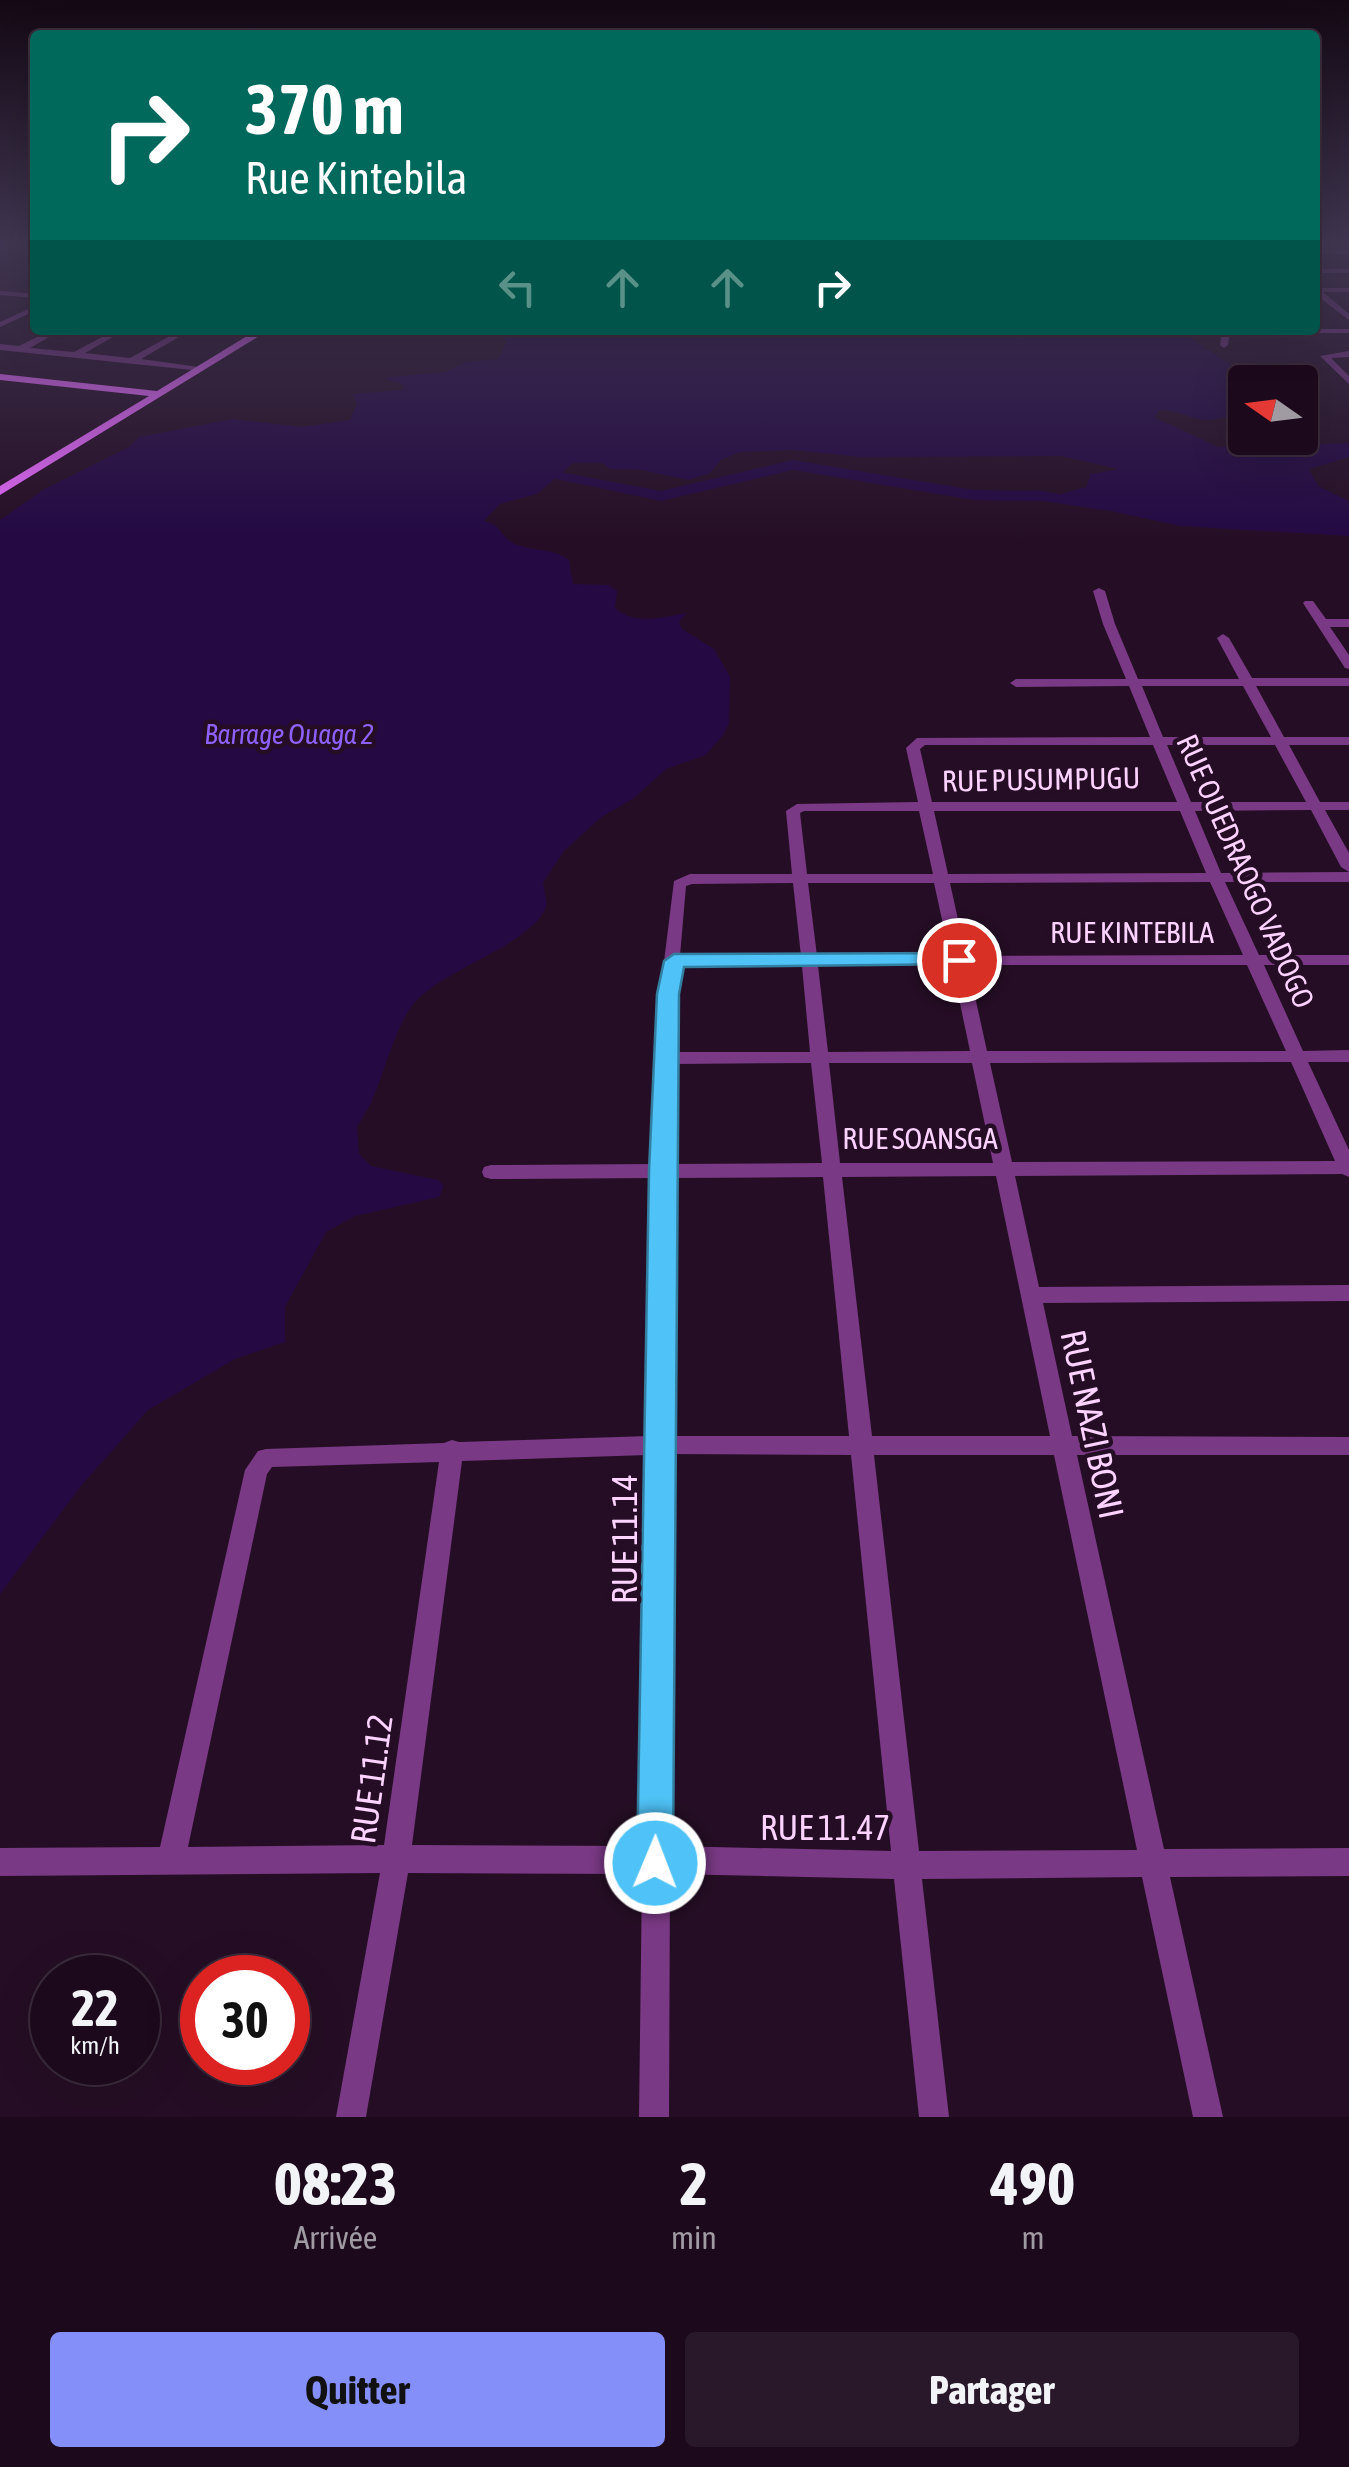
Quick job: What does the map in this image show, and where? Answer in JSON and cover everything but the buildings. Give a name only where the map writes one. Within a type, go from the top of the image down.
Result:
[{"type":"street","points":[[20,349],[34,342]]},
{"type":"street","points":[[75,355],[99,342]]},
{"type":"street","points":[[132,361],[166,342]]},
{"type":"street","points":[[0,491],[245,342]]},
{"type":"street","points":[[1224,346],[1225,342]]},
{"type":"street","points":[[0,347],[202,368]]},
{"type":"street","points":[[1349,354],[1324,356],[1349,381]]},
{"type":"street","points":[[0,377],[160,394]]},
{"type":"street","points":[[0,385],[14,378]]},
{"type":"street","name":"RUE OUEDRAOGO VADOGO","points":[[1099,591],[1132,683],[1216,878],[1348,1168]]},
{"type":"street","points":[[1310,603],[1349,664]]},
{"type":"street","points":[[1321,622],[1349,622]]},
{"type":"street","points":[[1223,638],[1349,867]]},
{"type":"street","points":[[1016,683],[1349,682]]},
{"type":"street","points":[[1158,742],[1349,741]]},
{"type":"street","name":"RUE NAZI BONI","points":[[1158,742],[914,745],[1208,2117]]},
{"type":"street","name":"RUE PUSUMPUGU","points":[[802,878],[794,809],[1349,806]]},
{"type":"street","points":[[934,2117],[802,878],[1349,877]]},
{"type":"street","name":"RUE 11.14","points":[[654,2117],[662,1171],[665,1058],[682,882],[802,878]]},
{"type":"street","name":"RUE KINTEBILA","points":[[674,961],[1349,960]]},
{"type":"street","points":[[665,1058],[1349,1056]]},
{"type":"street","name":"RUE SOANSGA","points":[[491,1172],[1348,1168]]},
{"type":"street","points":[[1029,1295],[1349,1293]]},
{"type":"street","points":[[171,1861],[260,1463],[276,1455],[658,1445],[1349,1446]]},
{"type":"street","name":"RUE 11.12","points":[[351,2117],[396,1859],[452,1449]]},
{"type":"street","name":"RUE 11.47","points":[[0,1862],[558,1858],[655,1863],[1349,1862]]},
{"type":"water","name":"Barrage Ouaga 2","points":[[506,342],[1197,342],[1231,365],[1228,365],[1228,417],[1205,420],[1166,410],[1159,410],[1154,417],[1218,447],[1228,447],[1228,455],[1318,455],[1318,444],[1349,443],[1349,457],[1309,469],[1318,486],[1349,501],[1349,536],[1181,526],[1064,501],[1061,494],[1086,487],[1091,474],[1119,469],[1061,456],[860,457],[793,450],[740,452],[721,460],[710,473],[688,480],[637,469],[610,469],[602,463],[573,463],[537,494],[500,504],[484,521],[515,544],[556,553],[569,560],[573,584],[608,585],[617,591],[615,608],[623,614],[649,619],[687,613],[679,622],[682,629],[714,649],[730,677],[729,723],[706,755],[666,769],[634,798],[600,818],[564,851],[543,883],[547,905],[525,932],[429,989],[408,1011],[371,1103],[357,1127],[359,1154],[371,1166],[438,1180],[444,1186],[439,1197],[355,1216],[326,1232],[285,1307],[285,1342],[235,1359],[148,1410],[81,1486],[0,1594],[0,520],[43,490],[129,447],[139,437],[233,419],[302,427],[350,420],[357,404],[353,394],[404,390],[403,384],[386,379],[446,372],[465,362],[499,359]]},
{"type":"waterway","points":[[523,470],[661,496],[793,465],[974,495],[1044,496],[1102,505]]},
{"type":"route","points":[[655,1863],[662,1171],[668,994],[674,961],[959,960]]}]
